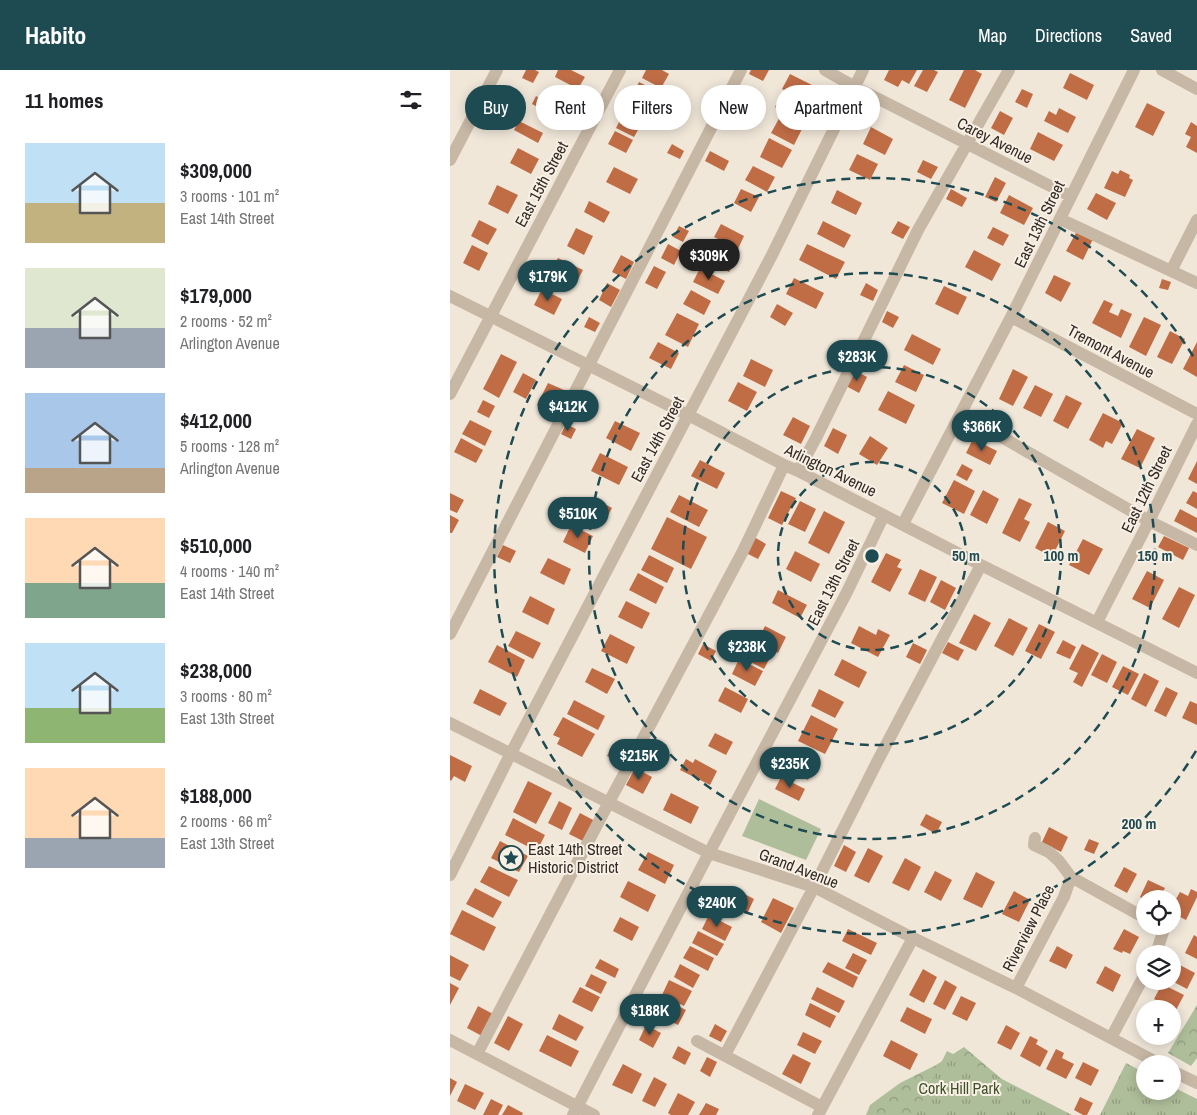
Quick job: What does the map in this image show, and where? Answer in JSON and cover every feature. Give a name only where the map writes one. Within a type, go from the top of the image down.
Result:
[{"type":"street","points":[[450,160],[497,70]]},
{"type":"street","name":"East 15th Street","points":[[450,394],[620,70]]},
{"type":"street","points":[[450,634],[741,70]]},
{"type":"street","name":"Carey Avenue","points":[[825,70],[851,85]]},
{"type":"street","name":"East 14th Street","points":[[856,85],[863,70]]},
{"type":"street","points":[[798,471],[918,230],[1009,70]]},
{"type":"street","name":"East 13th Street","points":[[903,524],[1011,317],[1134,70]]},
{"type":"street","points":[[1162,70],[1197,89]]},
{"type":"street","name":"Carey Avenue","points":[[880,100],[1070,196]]},
{"type":"street","name":"East 14th Street","points":[[450,875],[510,755],[772,255],[834,130]]},
{"type":"street","points":[[1060,219],[1197,283]]},
{"type":"street","points":[[1171,271],[1197,220]]},
{"type":"street","name":"Arlington Avenue","points":[[450,296],[1197,673]]},
{"type":"street","name":"Tremont Avenue","points":[[1011,317],[1197,414]]},
{"type":"street","points":[[961,414],[1149,521],[1197,545]]},
{"type":"street","name":"East 12th Street","points":[[1097,622],[1197,424]]},
{"type":"street","points":[[477,1054],[743,551],[784,465]]},
{"type":"street","name":"East 13th Street","points":[[576,1111],[709,853],[847,592],[884,514]]},
{"type":"street","points":[[725,1055],[981,565]]},
{"type":"street","name":"Grand Avenue","points":[[450,723],[510,755],[709,853],[814,887],[1016,988],[1143,1055]]},
{"type":"street","points":[[1035,838],[1034,845],[1049,852],[1059,861],[1071,877]]},
{"type":"street","name":"Riverview Place","points":[[1016,988],[1064,897],[1071,877],[1136,913]]},
{"type":"street","points":[[696,1041],[725,1055],[820,1111],[914,938]]},
{"type":"street","points":[[1111,1038],[1136,990]]},
{"type":"street","points":[[450,1040],[576,1111],[594,1115]]},
{"type":"street","points":[[1181,1075],[1197,1083]]},
{"type":"green space","points":[[759,799],[821,829],[806,860],[742,836]]},
{"type":"green space","points":[[1197,1005],[1197,1058],[1191,1066],[1181,1060],[1181,1055],[1168,1053],[1173,1045],[1181,1045],[1181,1031]]},
{"type":"green space","name":"Cork Hill Park","points":[[964,1047],[1016,1091],[1057,1115],[866,1115],[870,1105],[900,1083],[936,1065]]},
{"type":"green space","name":"Cork Hill Park","points":[[947,1051],[1072,1115],[915,1115]]},
{"type":"green space","points":[[1126,1063],[1136,1068],[1136,1100],[1181,1100],[1181,1091],[1197,1099],[1197,1115],[1100,1115]]},
{"type":"building","points":[[526,70],[539,72],[533,83],[522,78]]},
{"type":"building","points":[[558,70],[571,70],[585,77],[580,85],[570,85],[555,77]]},
{"type":"building","points":[[646,70],[662,70],[669,74],[663,85],[655,85],[642,78]]},
{"type":"building","points":[[751,70],[769,70],[763,81],[749,74]]},
{"type":"building","points":[[889,70],[917,70],[909,84],[902,80],[898,87],[884,80]]},
{"type":"building","points":[[923,70],[938,72],[927,92],[914,86]]},
{"type":"building","points":[[964,70],[975,70],[982,74],[965,108],[949,100]]},
{"type":"building","points":[[1070,73],[1094,85],[1087,100],[1063,88]]},
{"type":"building","points":[[790,74],[812,85],[784,85]]},
{"type":"building","points":[[1022,89],[1033,94],[1027,108],[1015,102]]},
{"type":"building","points":[[536,96],[536,106],[532,104]]},
{"type":"building","points":[[1147,103],[1165,112],[1153,136],[1135,127]]},
{"type":"building","points":[[1059,108],[1076,117],[1068,133],[1044,121],[1049,111],[1056,115]]},
{"type":"building","points":[[1000,111],[1013,118],[1004,135],[991,128]]},
{"type":"building","points":[[1191,122],[1197,126],[1197,153],[1186,147],[1191,137],[1185,134]]},
{"type":"building","points":[[526,124],[543,133],[538,143],[514,130],[526,130]]},
{"type":"building","points":[[776,124],[776,130],[802,130],[794,145],[771,133]]},
{"type":"building","points":[[620,130],[638,130],[634,137]]},
{"type":"building","points":[[870,130],[876,130],[893,139],[885,155],[863,144]]},
{"type":"building","points":[[615,131],[633,140],[626,153],[608,144]]},
{"type":"building","points":[[1038,132],[1063,145],[1054,161],[1030,149]]},
{"type":"building","points":[[769,138],[792,150],[782,168],[760,157]]},
{"type":"building","points":[[672,144],[684,151],[680,159],[667,153]]},
{"type":"building","points":[[518,148],[539,159],[531,174],[510,163]]},
{"type":"building","points":[[710,151],[729,161],[724,171],[705,161]]},
{"type":"building","points":[[857,154],[878,164],[870,180],[849,170]]},
{"type":"building","points":[[923,160],[938,167],[931,179],[917,172]]},
{"type":"building","points":[[753,166],[775,177],[767,192],[745,180]]},
{"type":"building","points":[[614,167],[638,179],[630,194],[606,182]]},
{"type":"building","points":[[1120,170],[1130,175],[1129,178],[1133,180],[1125,197],[1104,188],[1112,171],[1118,174]]},
{"type":"building","points":[[995,177],[1006,183],[996,202],[985,197]]},
{"type":"building","points":[[497,185],[518,195],[508,214],[488,204]]},
{"type":"building","points":[[741,189],[759,197],[751,212],[734,203]]},
{"type":"building","points":[[951,189],[967,198],[962,207],[946,199]]},
{"type":"building","points":[[837,190],[862,203],[856,215],[831,203]]},
{"type":"building","points":[[1096,193],[1116,203],[1107,220],[1087,209]]},
{"type":"building","points":[[1009,195],[1033,208],[1024,225],[1000,213]]},
{"type":"building","points":[[589,201],[610,212],[604,223],[584,212]]},
{"type":"building","points":[[479,220],[497,229],[488,245],[471,236]]},
{"type":"building","points":[[823,221],[851,235],[844,248],[817,234]]},
{"type":"building","points":[[898,221],[910,227],[903,239],[891,233]]},
{"type":"building","points":[[721,224],[744,236],[738,249],[714,237]]},
{"type":"building","points":[[679,226],[689,231],[683,242],[673,237]]},
{"type":"building","points":[[993,227],[1009,235],[1003,246],[987,238]]},
{"type":"building","points":[[576,228],[593,236],[584,255],[567,246]]},
{"type":"building","points":[[1077,231],[1093,239],[1083,260],[1066,251]]},
{"type":"building","points":[[668,244],[681,251],[674,265],[661,258]]},
{"type":"building","points":[[709,244],[737,258],[729,272],[701,258]]},
{"type":"building","points":[[807,244],[845,262],[836,279],[799,260]]},
{"type":"building","points":[[472,245],[488,253],[479,271],[463,263]]},
{"type":"building","points":[[974,250],[1001,264],[992,281],[965,267]]},
{"type":"building","points":[[621,255],[634,262],[626,279],[612,272]]},
{"type":"building","points":[[558,258],[583,270],[574,287],[549,274]]},
{"type":"building","points":[[654,266],[666,272],[657,289],[645,283]]},
{"type":"building","points":[[700,268],[725,281],[718,294],[693,282]]},
{"type":"building","points":[[1054,275],[1071,283],[1061,302],[1045,293]]},
{"type":"building","points":[[794,278],[824,293],[816,309],[786,294]]},
{"type":"building","points":[[1162,279],[1171,282],[1168,290],[1159,288]]},
{"type":"building","points":[[607,283],[620,290],[611,307],[599,300]]},
{"type":"building","points":[[866,283],[878,290],[873,301],[860,295]]},
{"type":"building","points":[[944,286],[967,297],[958,315],[935,304]]},
{"type":"building","points":[[542,289],[562,299],[554,315],[534,305]]},
{"type":"building","points":[[691,290],[711,301],[704,315],[683,304]]},
{"type":"building","points":[[1104,300],[1113,304],[1109,312],[1118,316],[1121,309],[1132,314],[1121,338],[1092,323]]},
{"type":"building","points":[[777,304],[793,313],[785,326],[770,317]]},
{"type":"building","points":[[887,311],[899,317],[893,328],[882,322]]},
{"type":"building","points":[[677,313],[699,324],[688,347],[665,335]]},
{"type":"building","points":[[589,317],[600,323],[595,332],[584,327]]},
{"type":"building","points":[[1144,317],[1161,325],[1146,356],[1129,347]]},
{"type":"building","points":[[1170,331],[1185,339],[1172,364],[1157,357]]},
{"type":"building","points":[[912,334],[941,349],[933,365],[904,350]]},
{"type":"building","points":[[658,342],[679,353],[671,369],[649,358]]},
{"type":"building","points":[[1197,342],[1197,377],[1183,369]]},
{"type":"building","points":[[501,354],[517,362],[499,398],[483,389]]},
{"type":"building","points":[[751,359],[773,370],[765,387],[743,376]]},
{"type":"building","points":[[904,365],[924,375],[916,392],[895,382]]},
{"type":"building","points":[[1013,369],[1028,377],[1013,406],[999,399]]},
{"type":"building","points":[[854,370],[867,377],[859,393],[846,386]]},
{"type":"building","points":[[523,373],[536,380],[526,399],[513,392]]},
{"type":"building","points":[[738,382],[757,392],[747,411],[728,401]]},
{"type":"building","points":[[548,383],[564,390],[552,413],[537,405]]},
{"type":"building","points":[[1035,385],[1053,394],[1041,417],[1023,408]]},
{"type":"building","points":[[888,391],[915,405],[906,424],[878,410]]},
{"type":"building","points":[[1066,395],[1082,403],[1068,429],[1053,421]]},
{"type":"building","points":[[483,400],[495,406],[489,418],[477,412]]},
{"type":"building","points":[[1103,413],[1123,423],[1112,444],[1106,441],[1103,448],[1089,440]]},
{"type":"building","points":[[793,417],[810,426],[801,444],[783,435]]},
{"type":"building","points":[[470,420],[492,431],[485,446],[462,434]]},
{"type":"building","points":[[615,421],[640,433],[631,451],[606,438]]},
{"type":"building","points":[[566,424],[576,429],[571,439],[561,434]]},
{"type":"building","points":[[833,428],[847,435],[838,454],[824,446]]},
{"type":"building","points":[[1137,429],[1155,438],[1140,468],[1121,459]]},
{"type":"building","points":[[870,436],[888,448],[877,465],[859,454]]},
{"type":"building","points":[[461,438],[483,450],[476,463],[454,452]]},
{"type":"building","points":[[973,439],[997,451],[990,465],[966,453]]},
{"type":"building","points":[[600,453],[628,467],[619,485],[591,471]]},
{"type":"building","points":[[700,460],[725,473],[717,489],[691,476]]},
{"type":"building","points":[[1197,461],[1197,484],[1188,479]]},
{"type":"building","points":[[962,464],[973,470],[967,481],[956,475]]},
{"type":"building","points":[[954,480],[975,491],[964,514],[942,503]]},
{"type":"building","points":[[983,490],[999,499],[987,524],[970,515]]},
{"type":"building","points":[[781,491],[796,498],[782,525],[768,518]]},
{"type":"building","points":[[1193,491],[1197,493],[1197,509],[1186,503]]},
{"type":"building","points":[[450,493],[464,500],[457,513],[450,510]]},
{"type":"building","points":[[679,495],[708,510],[699,527],[670,512]]},
{"type":"building","points":[[591,497],[612,508],[604,523],[583,512]]},
{"type":"building","points":[[1019,498],[1032,504],[1024,519],[1030,522],[1020,542],[1002,533]]},
{"type":"building","points":[[800,501],[816,509],[805,532],[788,524]]},
{"type":"building","points":[[1180,509],[1197,518],[1197,533],[1174,521]]},
{"type":"building","points":[[824,511],[845,522],[829,554],[808,543]]},
{"type":"building","points":[[450,515],[459,520],[452,533],[450,533]]},
{"type":"building","points":[[667,517],[707,537],[691,569],[651,549]]},
{"type":"building","points":[[1048,522],[1065,531],[1052,557],[1035,548]]},
{"type":"building","points":[[571,525],[593,536],[585,553],[563,542]]},
{"type":"building","points":[[1164,536],[1189,548],[1183,560],[1158,547]]},
{"type":"building","points":[[754,537],[766,544],[758,559],[746,553]]},
{"type":"building","points":[[1083,539],[1103,549],[1089,575],[1069,565]]},
{"type":"building","points":[[503,545],[516,551],[510,563],[497,557]]},
{"type":"building","points":[[795,551],[820,564],[811,582],[786,569]]},
{"type":"building","points":[[886,553],[901,560],[897,567],[902,569],[890,592],[871,582]]},
{"type":"building","points":[[649,555],[674,568],[667,583],[641,570]]},
{"type":"building","points":[[548,558],[571,569],[564,585],[540,573]]},
{"type":"building","points":[[920,569],[937,577],[925,602],[908,594]]},
{"type":"building","points":[[1147,571],[1164,580],[1150,608],[1132,599]]},
{"type":"building","points":[[638,573],[664,587],[656,604],[629,590]]},
{"type":"building","points":[[941,580],[956,588],[945,610],[930,602]]},
{"type":"building","points":[[1179,587],[1195,595],[1179,628],[1162,619]]},
{"type":"building","points":[[778,590],[807,605],[800,618],[772,603]]},
{"type":"building","points":[[530,596],[555,609],[548,625],[522,612]]},
{"type":"building","points":[[626,601],[650,613],[642,629],[618,617]]},
{"type":"building","points":[[974,614],[991,623],[976,651],[959,643]]},
{"type":"building","points":[[1009,618],[1028,628],[1013,656],[994,646]]},
{"type":"building","points":[[1039,624],[1055,632],[1041,659],[1025,651]]},
{"type":"building","points":[[765,626],[786,637],[778,653],[757,642]]},
{"type":"building","points":[[859,626],[876,635],[878,629],[890,635],[878,657],[851,643]]},
{"type":"building","points":[[516,631],[541,643],[533,659],[508,646]]},
{"type":"building","points":[[610,634],[635,647],[627,664],[601,651]]},
{"type":"building","points":[[1063,640],[1076,647],[1070,659],[1056,653]]},
{"type":"building","points":[[748,642],[772,654],[764,669],[741,657]]},
{"type":"building","points":[[948,642],[964,650],[958,661],[942,653]]},
{"type":"building","points":[[913,643],[927,650],[920,664],[906,657]]},
{"type":"building","points":[[703,644],[716,651],[711,661],[698,654]]},
{"type":"building","points":[[1082,644],[1099,653],[1082,687],[1073,682],[1078,673],[1069,669]]},
{"type":"building","points":[[497,645],[525,660],[517,677],[488,662]]},
{"type":"building","points":[[1102,654],[1117,662],[1107,683],[1091,675]]},
{"type":"building","points":[[739,659],[763,671],[755,686],[732,674]]},
{"type":"building","points":[[842,659],[867,672],[859,688],[834,675]]},
{"type":"building","points":[[1123,666],[1139,674],[1128,695],[1112,687]]},
{"type":"building","points":[[592,668],[615,679],[607,694],[585,682]]},
{"type":"building","points":[[1144,673],[1159,681],[1146,707],[1131,699]]},
{"type":"building","points":[[725,687],[748,699],[741,713],[718,701]]},
{"type":"building","points":[[1166,687],[1178,693],[1166,717],[1154,711]]},
{"type":"building","points":[[480,689],[507,703],[500,716],[473,703]]},
{"type":"building","points":[[819,689],[844,702],[835,718],[811,706]]},
{"type":"building","points":[[574,700],[605,716],[598,730],[567,714]]},
{"type":"building","points":[[1190,701],[1197,704],[1197,725],[1182,718]]},
{"type":"building","points":[[811,715],[838,729],[825,754],[798,741]]},
{"type":"building","points":[[563,717],[595,734],[582,757],[557,744],[560,738],[553,735]]},
{"type":"building","points":[[715,733],[733,742],[726,755],[708,746]]},
{"type":"building","points":[[654,739],[667,745],[659,759],[647,753]]},
{"type":"building","points":[[613,744],[631,754],[625,765],[607,756]]},
{"type":"building","points":[[792,754],[815,766],[808,780],[785,768]]},
{"type":"building","points":[[450,755],[472,766],[465,782],[454,776],[450,780]]},
{"type":"building","points":[[686,759],[693,763],[695,759],[717,771],[710,785],[680,770]]},
{"type":"building","points":[[635,768],[652,777],[643,794],[626,785]]},
{"type":"building","points":[[781,777],[805,789],[799,801],[775,789]]},
{"type":"building","points":[[528,781],[552,793],[536,824],[513,812]]},
{"type":"building","points":[[671,793],[699,807],[691,824],[663,810]]},
{"type":"building","points":[[559,801],[572,808],[562,830],[548,823]]},
{"type":"building","points":[[580,813],[595,821],[585,842],[569,834]]},
{"type":"building","points":[[926,814],[942,822],[936,834],[920,825]]},
{"type":"building","points":[[513,818],[545,835],[537,851],[505,835]]},
{"type":"building","points":[[1049,827],[1068,837],[1061,852],[1042,842]]},
{"type":"building","points":[[1089,839],[1099,843],[1094,854],[1084,850]]},
{"type":"building","points":[[500,841],[528,856],[519,872],[491,858]]},
{"type":"building","points":[[844,845],[856,852],[846,872],[834,866]]},
{"type":"building","points":[[868,848],[883,856],[869,883],[854,876]]},
{"type":"building","points":[[648,852],[674,865],[665,884],[638,870]]},
{"type":"building","points":[[905,858],[921,867],[909,891],[892,883]]},
{"type":"building","points":[[489,866],[518,880],[509,897],[480,882]]},
{"type":"building","points":[[1124,867],[1137,874],[1127,893],[1114,886]]},
{"type":"building","points":[[935,871],[952,880],[941,901],[924,892]]},
{"type":"building","points":[[976,872],[995,882],[982,908],[963,899]]},
{"type":"building","points":[[1148,880],[1165,888],[1164,890],[1143,890]]},
{"type":"building","points":[[628,881],[656,895],[648,912],[620,897]]},
{"type":"building","points":[[731,887],[754,899],[747,914],[724,902]]},
{"type":"building","points":[[475,888],[502,902],[493,918],[466,904]]},
{"type":"building","points":[[1191,889],[1197,892],[1197,897],[1186,920],[1181,918],[1181,892],[1188,896]]},
{"type":"building","points":[[1014,891],[1030,900],[1019,922],[1002,914]]},
{"type":"building","points":[[773,898],[794,908],[781,933],[761,922]]},
{"type":"building","points":[[462,910],[496,927],[484,951],[450,934]]},
{"type":"building","points":[[709,915],[732,927],[725,941],[702,929]]},
{"type":"building","points":[[620,917],[639,927],[632,941],[613,931]]},
{"type":"building","points":[[848,929],[877,943],[871,955],[842,941]]},
{"type":"building","points":[[1124,929],[1139,937],[1130,954],[1113,949]]},
{"type":"building","points":[[698,931],[724,944],[717,956],[692,943]]},
{"type":"building","points":[[1194,935],[1197,937],[1197,959],[1185,953]]},
{"type":"building","points":[[690,946],[714,958],[708,971],[683,958]]},
{"type":"building","points":[[1057,946],[1073,955],[1066,969],[1049,961]]},
{"type":"building","points":[[853,953],[867,960],[859,975],[845,968]]},
{"type":"building","points":[[450,955],[469,965],[460,981],[450,976]]},
{"type":"building","points":[[600,959],[619,969],[615,978],[595,968]]},
{"type":"building","points":[[828,962],[858,977],[853,988],[822,972]]},
{"type":"building","points":[[680,964],[700,975],[693,988],[674,977]]},
{"type":"building","points":[[1105,966],[1121,975],[1113,992],[1096,983]]},
{"type":"building","points":[[1181,966],[1195,973],[1187,989],[1181,986]]},
{"type":"building","points":[[923,969],[937,977],[924,1003],[909,995]]},
{"type":"building","points":[[591,974],[607,982],[601,994],[585,986]]},
{"type":"building","points":[[669,980],[692,991],[684,1006],[662,995]]},
{"type":"building","points":[[945,980],[957,987],[945,1010],[933,1004]]},
{"type":"building","points":[[450,983],[459,988],[450,1005]]},
{"type":"building","points":[[580,987],[600,997],[592,1012],[572,1002]]},
{"type":"building","points":[[817,987],[845,1001],[839,1013],[811,999]]},
{"type":"building","points":[[1159,990],[1174,990],[1184,995],[1181,1001],[1154,999]]},
{"type":"building","points":[[961,996],[976,1003],[967,1021],[952,1014]]},
{"type":"building","points":[[662,998],[686,1010],[678,1025],[654,1013]]},
{"type":"building","points":[[810,1003],[836,1016],[830,1028],[805,1015]]},
{"type":"building","points":[[478,1006],[493,1014],[482,1036],[467,1028]]},
{"type":"building","points":[[907,1007],[932,1019],[925,1034],[900,1021]]},
{"type":"building","points":[[559,1014],[584,1027],[576,1041],[552,1029]]},
{"type":"building","points":[[508,1016],[523,1024],[509,1051],[494,1043]]},
{"type":"building","points":[[715,1024],[727,1031],[721,1042],[709,1036]]},
{"type":"building","points":[[646,1025],[661,1033],[653,1048],[639,1040]]},
{"type":"building","points":[[1006,1025],[1020,1033],[1011,1050],[997,1043]]},
{"type":"building","points":[[803,1032],[822,1041],[815,1054],[797,1045]]},
{"type":"building","points":[[547,1035],[579,1051],[571,1067],[539,1051]]},
{"type":"building","points":[[1030,1036],[1038,1040],[1036,1044],[1048,1051],[1040,1067],[1020,1056]]},
{"type":"building","points":[[891,1040],[918,1054],[910,1070],[883,1056]]},
{"type":"building","points":[[678,1046],[691,1053],[685,1065],[672,1058]]},
{"type":"building","points":[[1056,1049],[1064,1053],[1062,1058],[1074,1064],[1066,1079],[1046,1069]]},
{"type":"building","points":[[793,1054],[811,1063],[801,1084],[782,1074]]},
{"type":"building","points":[[707,1057],[717,1062],[710,1077],[700,1071]]},
{"type":"building","points":[[1083,1062],[1099,1070],[1091,1086],[1075,1078]]},
{"type":"building","points":[[623,1064],[642,1074],[632,1094],[612,1085]]},
{"type":"building","points":[[654,1077],[667,1084],[655,1107],[642,1101]]},
{"type":"building","points":[[450,1078],[457,1082],[450,1096]]},
{"type":"building","points":[[465,1084],[484,1093],[475,1110],[457,1101]]},
{"type":"building","points":[[678,1093],[695,1102],[688,1115],[671,1115],[668,1113]]},
{"type":"building","points":[[1080,1097],[1093,1103],[1087,1115],[1074,1110]]},
{"type":"building","points":[[491,1099],[503,1105],[498,1115],[483,1115]]},
{"type":"building","points":[[706,1103],[719,1109],[716,1115],[699,1115]]},
{"type":"building","points":[[508,1105],[523,1113],[522,1115],[502,1115]]},
{"type":"place","name":"East 14th Street Historic District","points":[[511,858]]}]
